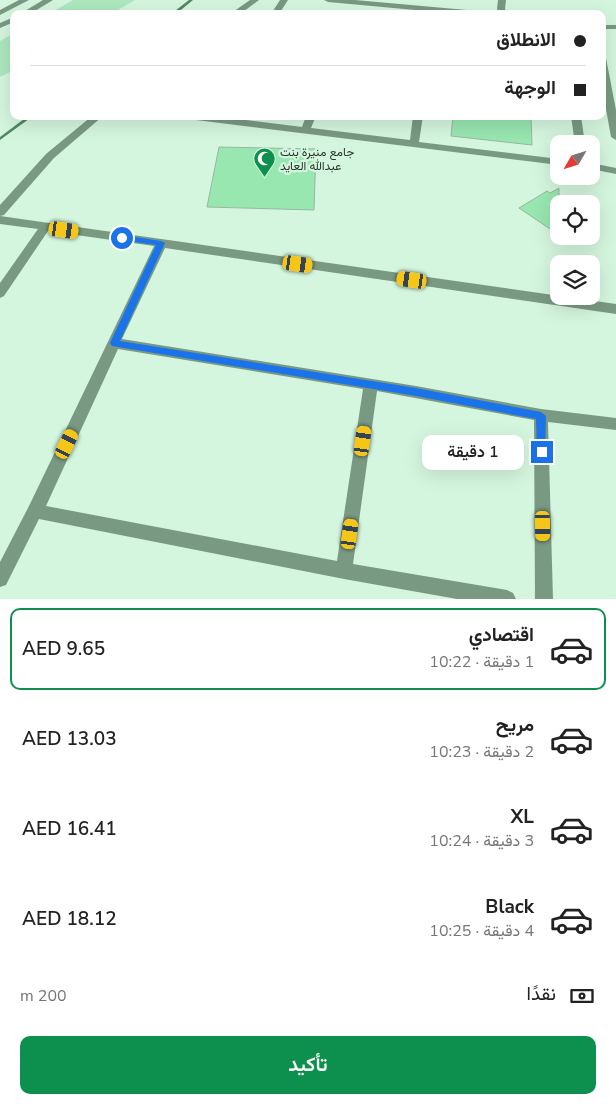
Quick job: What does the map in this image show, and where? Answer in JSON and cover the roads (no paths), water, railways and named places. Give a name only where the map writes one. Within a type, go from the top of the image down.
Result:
[{"type":"street","points":[[0,13],[25,0]]},
{"type":"street","points":[[31,10],[50,0]]},
{"type":"street","points":[[240,10],[255,0]]},
{"type":"street","points":[[328,0],[457,10]]},
{"type":"street","points":[[352,10],[355,2]]},
{"type":"street","points":[[606,81],[616,137]]},
{"type":"street","points":[[0,212],[50,156],[93,120]]},
{"type":"street","points":[[223,120],[550,161]]},
{"type":"street","points":[[305,131],[309,120]]},
{"type":"street","points":[[414,145],[417,120]]},
{"type":"street","points":[[577,120],[579,135]]},
{"type":"street","points":[[600,168],[616,171]]},
{"type":"street","points":[[0,220],[616,309]]},
{"type":"street","points":[[0,293],[45,227]]},
{"type":"street","points":[[0,579],[35,511],[161,243]]},
{"type":"street","points":[[115,343],[541,416],[616,424]]},
{"type":"street","points":[[344,571],[371,386]]},
{"type":"street","points":[[541,416],[544,599]]},
{"type":"street","points":[[35,511],[344,571],[507,599]]},
{"type":"waterway","points":[[178,10],[191,0]]},
{"type":"waterway","points":[[0,139],[26,120]]},
{"type":"place","name":"جامع منيرة بنت عبدالله العايد","points":[[264,178]]}]
